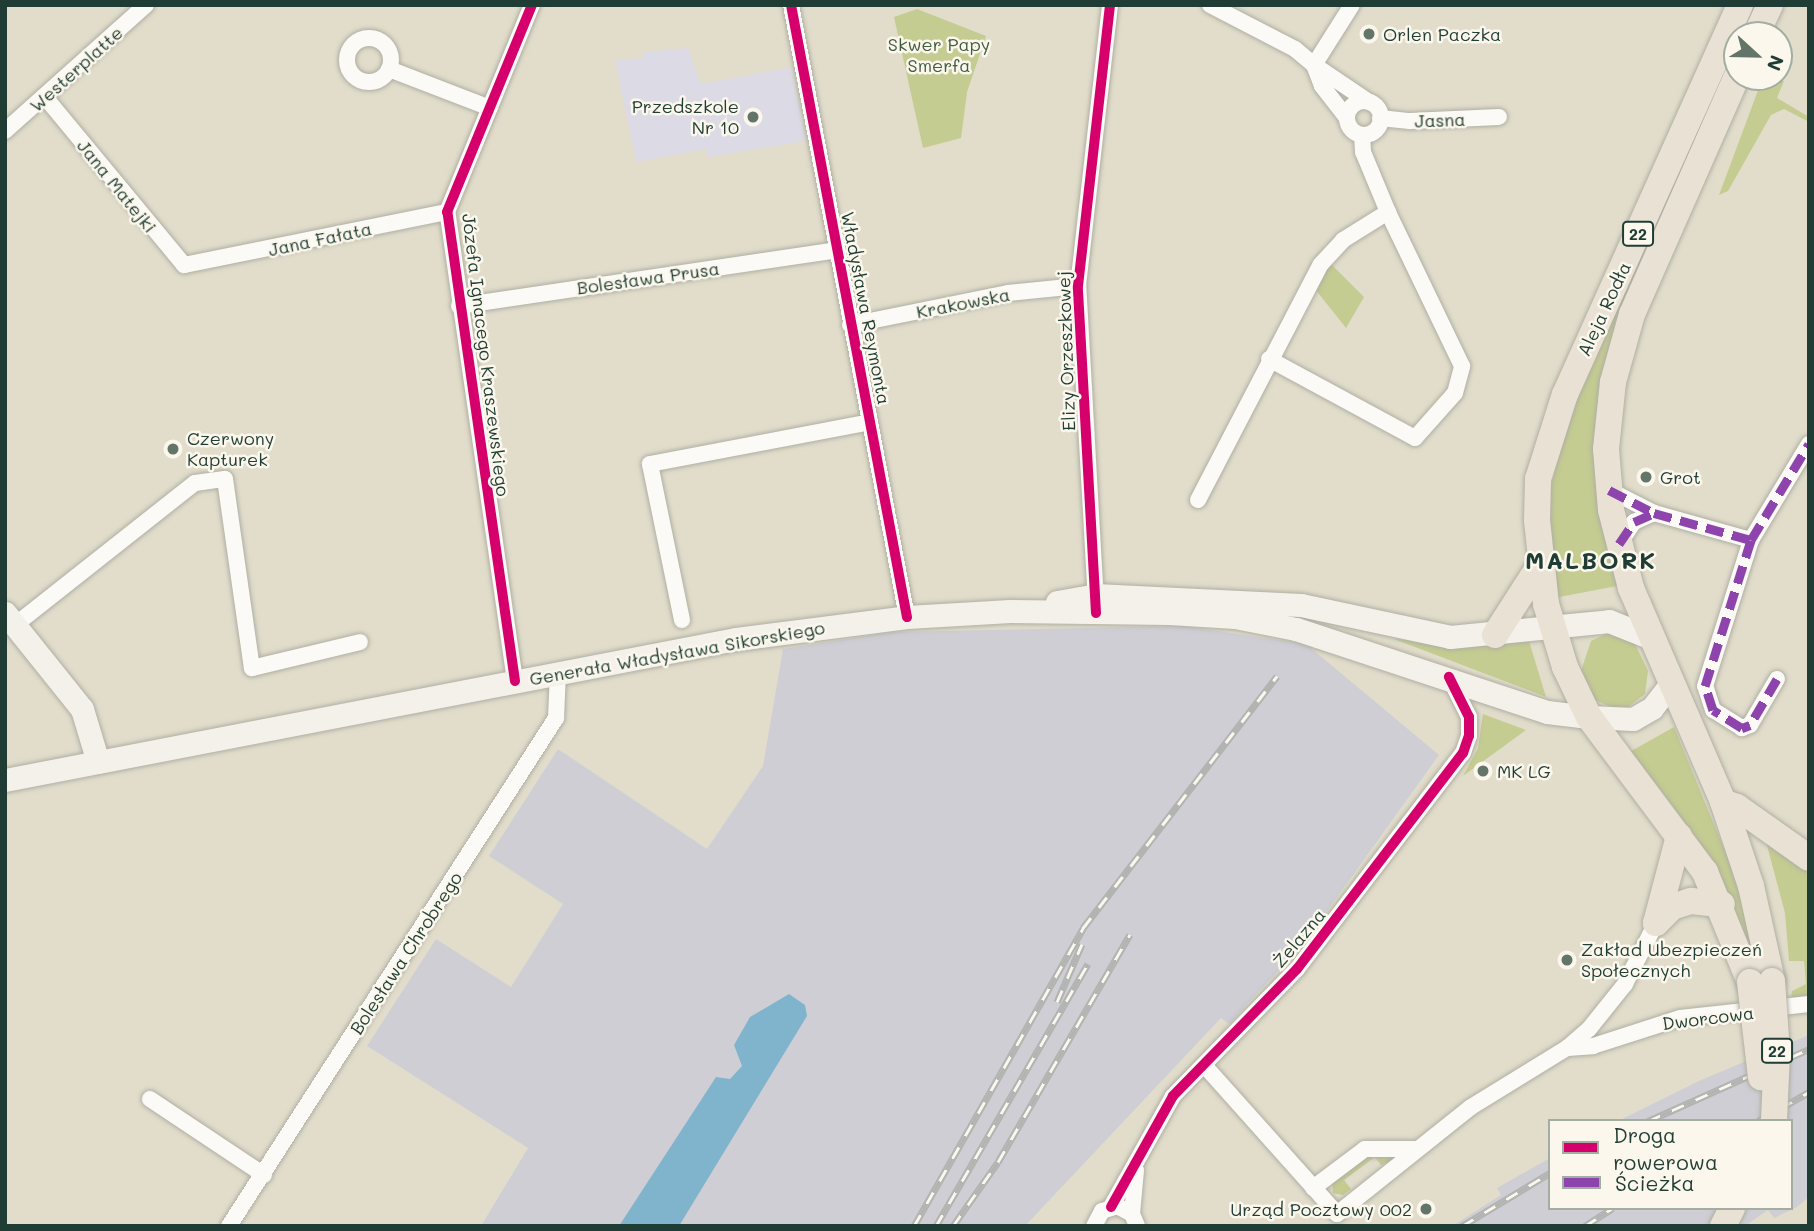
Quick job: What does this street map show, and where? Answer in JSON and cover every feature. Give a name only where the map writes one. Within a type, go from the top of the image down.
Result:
[{"type":"main road","name":"Aleja Rodła","points":[[1552,628],[1540,565],[1538,479],[1555,419],[1740,5]]},
{"type":"main road","points":[[1763,21],[1770,5]]},
{"type":"main road","name":"Aleja Rodła","points":[[1654,639],[1619,544],[1609,490],[1608,409],[1621,349],[1731,91]]},
{"type":"main road","points":[[1495,635],[1540,565]]},
{"type":"main road","name":"Generała Władysława Sikorskiego","points":[[1096,604],[1235,617],[1296,628],[1450,677],[1547,712],[1633,719],[1652,708],[1671,684]]},
{"type":"main road","name":"Generała Władysława Sikorskiego","points":[[5,780],[736,639],[907,617],[1096,604],[1301,605],[1425,634],[1495,635],[1595,622],[1622,624],[1654,639]]},
{"type":"main road","points":[[10,619],[89,720],[98,762]]},
{"type":"main road","name":"22","points":[[1552,628],[1589,717],[1679,836],[1721,904],[1761,981],[1777,1052],[1774,1119]]},
{"type":"main road","name":"22","points":[[1654,639],[1723,802],[1752,886],[1761,981],[1758,1119]]},
{"type":"main road","points":[[1723,802],[1737,807],[1809,858]]},
{"type":"main road","points":[[1656,923],[1679,836]]},
{"type":"main road","points":[[1656,923],[1672,907],[1691,901],[1721,904]]},
{"type":"main road","points":[[1723,1226],[1731,1210]]},
{"type":"main road","points":[[1743,1226],[1750,1210]]},
{"type":"street","name":"Westerplatte","points":[[5,131],[146,5]]},
{"type":"street","name":"Józefa Ignacego Kraszewskiego","points":[[515,681],[447,212],[532,5]]},
{"type":"street","name":"Władysława Reymonta","points":[[791,5],[907,617]]},
{"type":"street","name":"Elizy Orzeszkowej","points":[[1096,604],[1078,286],[1110,5]]},
{"type":"street","points":[[1210,5],[1295,49],[1369,102],[1380,118],[1375,131],[1362,135],[1350,128],[1347,118],[1322,86],[1314,65]]},
{"type":"street","points":[[1314,65],[1352,5]]},
{"type":"street","points":[[390,69],[489,108]]},
{"type":"street","name":"Jana Matejki","points":[[45,97],[178,262],[193,265]]},
{"type":"street","points":[[1347,118],[1353,105],[1369,102]]},
{"type":"street","name":"Jasna","points":[[1380,118],[1410,121],[1499,117]]},
{"type":"street","points":[[1269,359],[1415,438],[1455,393],[1462,366],[1388,212],[1363,152],[1362,135]]},
{"type":"street","name":"Jana Fałata","points":[[193,265],[447,212]]},
{"type":"street","points":[[1198,500],[1269,359],[1321,264],[1343,240],[1388,212]]},
{"type":"street","name":"Bolesława Prusa","points":[[459,306],[837,250]]},
{"type":"street","name":"Krakowska","points":[[850,325],[1008,293],[1078,286]]},
{"type":"street","points":[[682,620],[650,464],[870,422]]},
{"type":"street","points":[[1777,679],[1750,725],[1742,728],[1720,716],[1709,702],[1707,673],[1751,540],[1809,444]]},
{"type":"street","points":[[10,619],[195,484],[225,479],[252,668],[360,642]]},
{"type":"street","points":[[1609,490],[1654,513],[1751,540]]},
{"type":"street","points":[[1619,544],[1634,522],[1654,513]]},
{"type":"street","name":"Bolesława Chrobrego","points":[[229,1226],[556,718],[558,673]]},
{"type":"street","name":"Żelazna","points":[[1094,1226],[1098,1215],[1111,1207],[1173,1096],[1297,969],[1419,815],[1463,753],[1469,736],[1469,718],[1450,677]]},
{"type":"street","name":"Dworcowa","points":[[1204,1065],[1337,1214],[1471,1107],[1567,1048],[1614,999],[1656,923]]},
{"type":"street","name":"Dworcowa","points":[[1567,1048],[1593,1046],[1680,1018],[1809,1004]]},
{"type":"street","points":[[150,1099],[264,1175]]},
{"type":"street","points":[[1313,1188],[1365,1149],[1417,1150]]},
{"type":"street","name":"Żelazna","points":[[1111,1207],[1135,1220],[1138,1160]]},
{"type":"shaded area","points":[[688,48],[701,84],[792,67],[806,141],[708,157],[706,149],[636,162],[615,60],[644,58],[644,52]]},
{"type":"shaded area","points":[[1183,626],[1313,645],[1312,649],[1439,755],[1304,943],[1229,1024],[1221,1018],[1025,1226],[481,1226],[528,1148],[367,1046],[436,939],[511,987],[563,904],[489,856],[558,749],[707,849],[763,766],[783,649],[892,632]]},
{"type":"shaded area","points":[[1809,1035],[1809,1197],[1793,1209],[1793,1119],[1622,1119],[1701,1080]]},
{"type":"shaded area","points":[[1548,1159],[1548,1210],[1768,1210],[1745,1226],[1452,1226],[1501,1195],[1497,1188]]},
{"type":"shaded area","points":[[1768,1210],[1791,1210],[1774,1218]]},
{"type":"green space","name":"Skwer Papy Smerfa","points":[[917,9],[986,36],[967,92],[961,138],[923,148],[894,17]]},
{"type":"green space","points":[[1758,91],[1780,91],[1777,98],[1809,117],[1809,122],[1784,109],[1771,115],[1728,191],[1719,195]]},
{"type":"green space","points":[[1699,128],[1611,347],[1622,585],[1554,598],[1549,565],[1551,486],[1567,422]]},
{"type":"green space","points":[[1329,262],[1364,297],[1346,328],[1315,289]]},
{"type":"green space","points":[[1608,633],[1634,642],[1648,671],[1645,694],[1628,707],[1611,707],[1595,700],[1581,671],[1591,641]]},
{"type":"green space","points":[[1394,639],[1477,646],[1529,641],[1546,697]]},
{"type":"green space","points":[[1483,714],[1526,730],[1463,776],[1478,748]]},
{"type":"green space","points":[[1674,727],[1743,895],[1762,972],[1722,885],[1626,754]]},
{"type":"green space","points":[[1765,838],[1809,869],[1809,995],[1791,998],[1792,991],[1806,984],[1804,961],[1789,961],[1785,913]]},
{"type":"green space","points":[[1367,1154],[1401,1156],[1381,1165],[1375,1157],[1344,1180],[1351,1189],[1343,1195],[1333,1193],[1332,1181]]},
{"type":"water","points":[[789,994],[805,1005],[807,1016],[679,1226],[619,1226],[716,1077],[730,1079],[742,1066],[734,1045],[750,1017]]},
{"type":"railway","points":[[914,1226],[1083,928],[1277,676]]},
{"type":"railway","points":[[953,1226],[998,1162],[1130,934]]},
{"type":"railway","points":[[1057,1002],[1082,944]]},
{"type":"railway","points":[[936,1226],[1088,964]]},
{"type":"railway","points":[[1652,1119],[1809,1049]]},
{"type":"railway","points":[[1762,1119],[1809,1092]]},
{"type":"railway","points":[[1462,1226],[1548,1174]]},
{"type":"railway","points":[[1585,1226],[1610,1210]]},
{"type":"marked path","points":[[1777,679],[1750,725],[1742,728],[1713,710],[1705,686],[1751,540],[1809,444]]},
{"type":"marked path","points":[[1609,490],[1654,513],[1751,540]]},
{"type":"marked path","points":[[1619,544],[1634,522],[1654,513]]},
{"type":"cycle path","points":[[515,681],[447,212],[532,5]]},
{"type":"cycle path","points":[[791,5],[907,617]]},
{"type":"cycle path","points":[[1096,613],[1078,286],[1110,5]]},
{"type":"cycle path","points":[[1111,1207],[1173,1096],[1297,969],[1463,753],[1469,736],[1469,717],[1449,677]]},
{"type":"place","name":"Orlen Paczka","points":[[1369,34]]},
{"type":"place","name":"Przedszkole Nr 10","points":[[753,117]]},
{"type":"place","name":"Czerwony Kapturek","points":[[173,449]]},
{"type":"place","name":"Grot","points":[[1646,477]]},
{"type":"place","name":"MK LG","points":[[1483,771]]},
{"type":"place","name":"Zakład Ubezpieczeń Społecznych","points":[[1567,960]]},
{"type":"place","name":"Urząd Pocztowy 002","points":[[1426,1209]]},
{"type":"district","name":"MALBORK","points":[[1591,560]]}]
